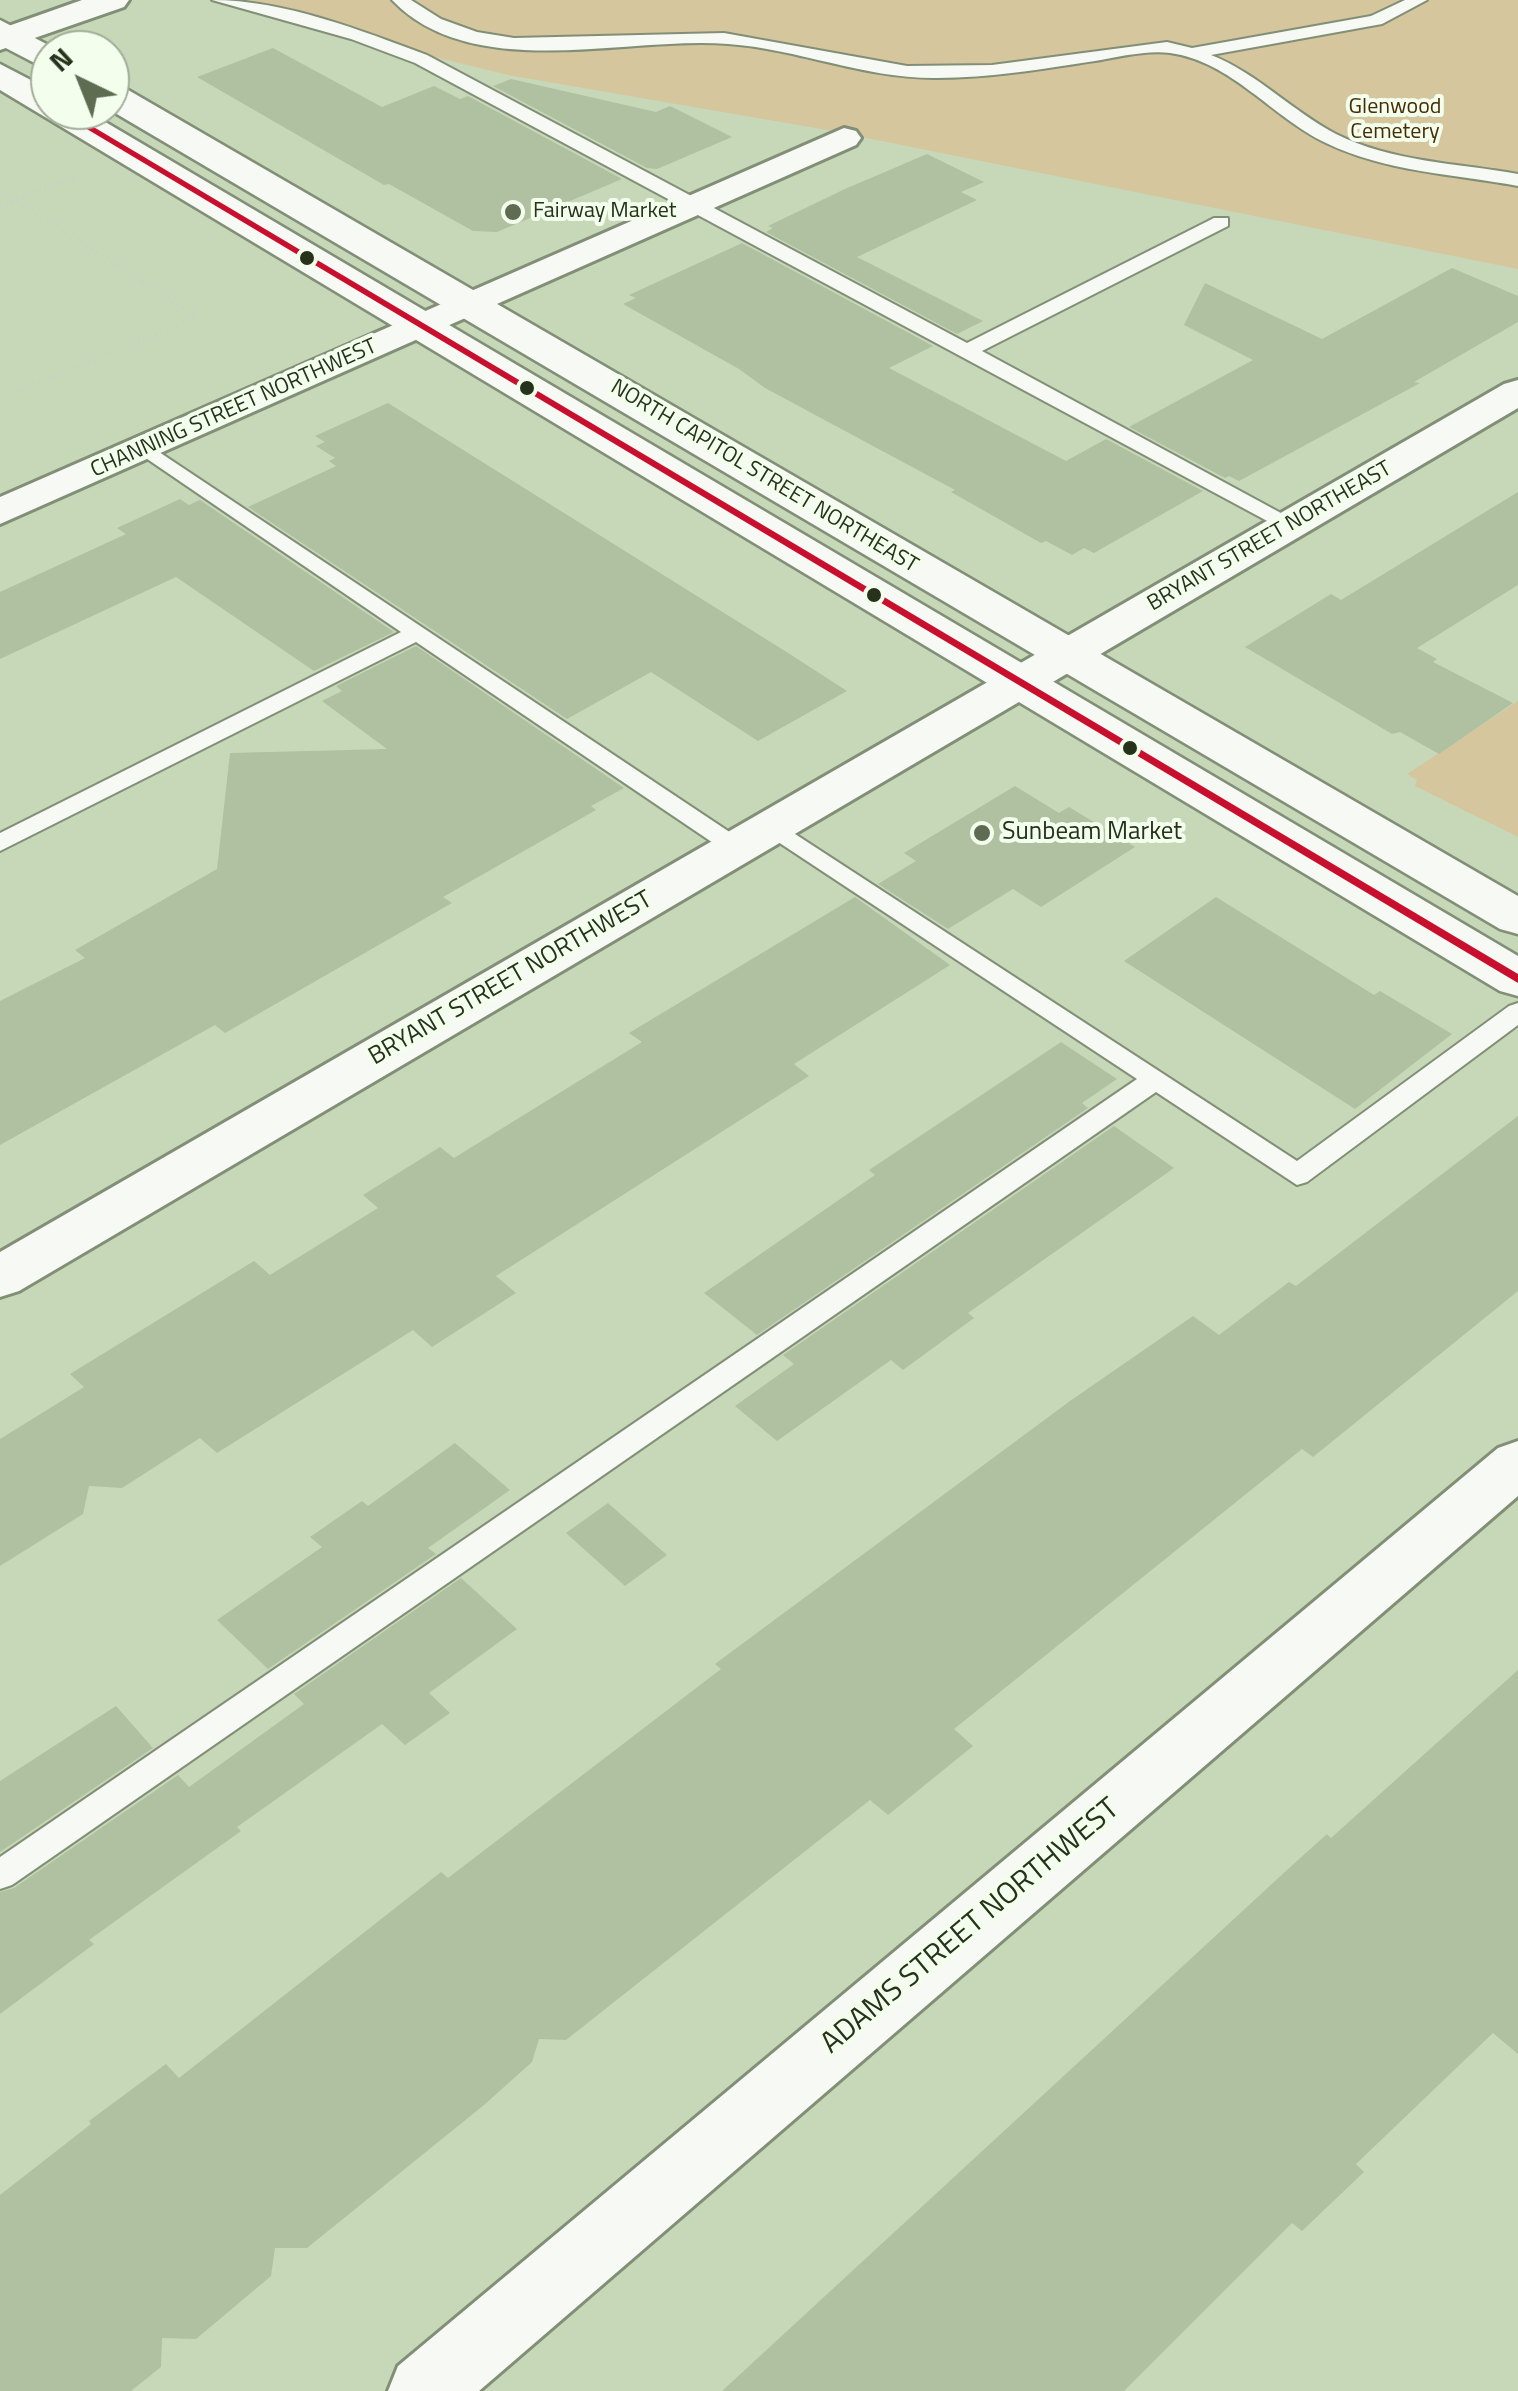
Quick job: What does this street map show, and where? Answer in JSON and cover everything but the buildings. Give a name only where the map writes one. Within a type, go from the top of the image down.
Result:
[{"type":"main road","points":[[3,35],[30,49]]},
{"type":"main road","points":[[0,75],[30,93]]},
{"type":"main road","name":"NORTH CAPITOL STREET NORTHEAST","points":[[130,107],[1518,918]]},
{"type":"main road","points":[[92,130],[1518,979]]},
{"type":"main road","name":"NORTH CAPITOL STREET NORTHEAST","points":[[1418,858],[1518,900]]},
{"type":"street","points":[[3,35],[113,0]]},
{"type":"street","name":"CHANNING STREET NORTHWEST","points":[[0,512],[844,138]]},
{"type":"street","name":"BRYANT STREET NORTHEAST","points":[[1022,682],[1518,392]]},
{"type":"street","name":"BRYANT STREET NORTHWEST","points":[[0,1277],[1022,682]]},
{"type":"street","name":"ADAMS STREET NORTHWEST","points":[[424,2391],[1518,1463]]},
{"type":"lane","points":[[220,0],[357,36],[421,59],[1292,525]]},
{"type":"lane","points":[[400,0],[433,21],[473,35],[512,42],[564,46],[726,38],[888,70],[929,74],[967,73],[1141,50],[1168,48],[1194,52],[1224,64],[1288,113],[1365,154],[1518,180]]},
{"type":"lane","points":[[1194,52],[1376,20],[1420,0]]},
{"type":"lane","points":[[968,350],[1220,222]]},
{"type":"lane","points":[[144,448],[418,632],[1156,1079],[1297,1175],[1518,1012]]},
{"type":"lane","points":[[0,843],[418,632]]},
{"type":"lane","points":[[0,1876],[1156,1079]]},
{"type":"path","points":[[0,206],[86,172]]},
{"type":"path","points":[[0,190],[196,317],[0,399]]},
{"type":"green space","name":"Glenwood Cemetery","points":[[242,0],[1518,0],[1518,269],[827,130],[508,75],[426,55],[347,24]]},
{"type":"green space","points":[[1518,701],[1518,837],[1415,786],[1417,780],[1407,774]]},
{"type":"transit line","points":[[93,130],[1518,979]]},
{"type":"place","name":"Fairway Market","points":[[513,212]]},
{"type":"place","name":"Sunbeam Market","points":[[982,833]]}]
